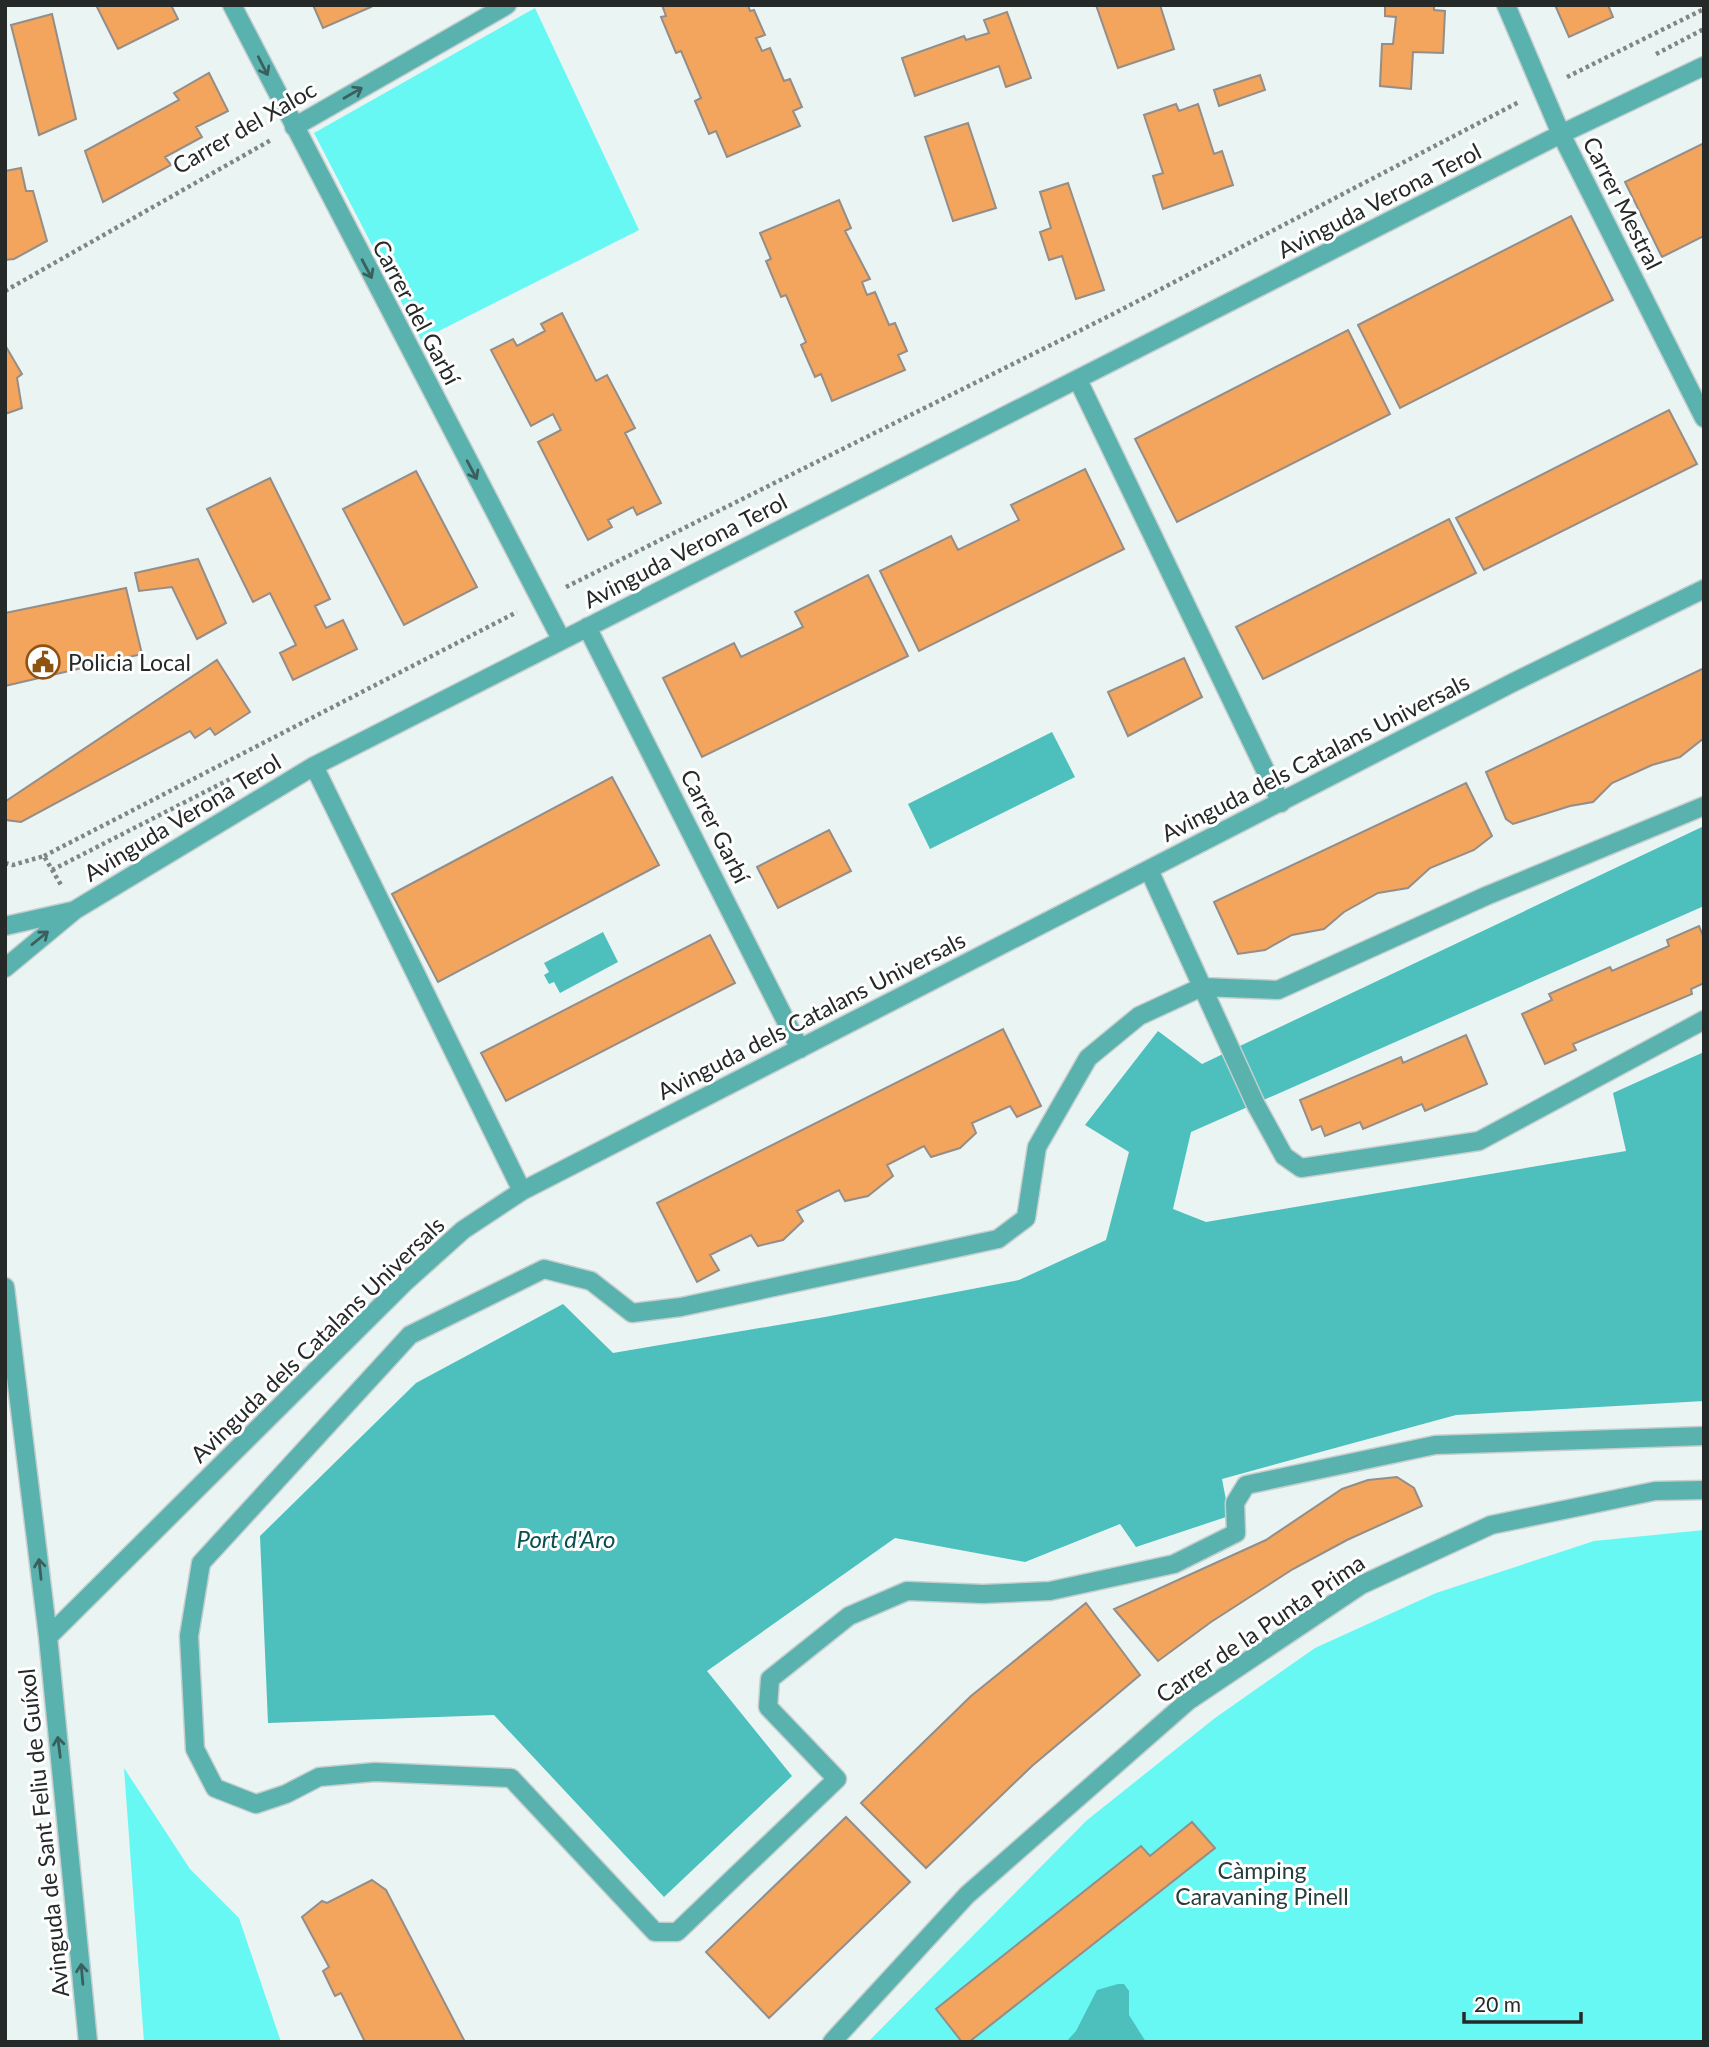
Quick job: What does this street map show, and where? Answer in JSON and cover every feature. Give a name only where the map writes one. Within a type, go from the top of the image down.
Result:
[{"type":"street","name":"Carrer del Garbí","points":[[232,5],[561,639]]},
{"type":"street","name":"Carrer del Xaloc","points":[[293,127],[507,5]]},
{"type":"street","name":"Carrer Mestral","points":[[1506,5],[1561,134],[1704,418]]},
{"type":"street","name":"Avinguda Verona Terol","points":[[5,968],[75,910],[314,766],[1561,134],[1704,66]]},
{"type":"street","points":[[1078,380],[1281,803]]},
{"type":"street","name":"Avinguda dels Catalans Universals","points":[[48,1637],[404,1283],[463,1230],[522,1191],[1704,589]]},
{"type":"street","name":"Carrer Garbí","points":[[587,627],[800,1049]]},
{"type":"street","name":"Avinguda Verona Terol","points":[[314,766],[522,1191]]},
{"type":"street","points":[[1704,806],[1486,896],[1278,990],[1202,988],[1139,1016],[1088,1058],[1037,1147],[1026,1218],[998,1239],[681,1307],[632,1313],[591,1281],[544,1269],[410,1335],[201,1563],[189,1636],[195,1749],[215,1787],[256,1804],[286,1794],[319,1777],[375,1772],[511,1778],[655,1932],[677,1932],[837,1779],[768,1707],[770,1679],[849,1616],[907,1591],[983,1594],[1050,1591],[1174,1564],[1236,1533],[1235,1503],[1246,1485],[1408,1450],[1435,1445],[1704,1436]]},
{"type":"street","points":[[1149,870],[1256,1105],[1284,1156],[1301,1168],[1479,1141],[1704,1020]]},
{"type":"street","name":"Avinguda Verona Terol","points":[[5,926],[75,910]]},
{"type":"street","name":"Avinguda de Sant Feliu de Guíxol","points":[[5,1287],[48,1637],[88,2042]]},
{"type":"street","name":"Carrer de la Punta Prima","points":[[832,2042],[967,1895],[1188,1701],[1361,1585],[1491,1525],[1655,1491],[1704,1490]]},
{"type":"path","points":[[5,863],[13,865],[44,856],[539,600],[1113,314],[1542,90],[1704,9]]},
{"type":"path","name":"Carrer del Xaloc","points":[[5,291],[293,127]]},
{"type":"path","points":[[44,856],[75,910]]},
{"type":"green space","points":[[535,8],[639,230],[421,340],[314,133]]},
{"type":"green space","name":"Càmping Caravaning Pinell","points":[[1704,1530],[1704,2042],[868,2042],[1086,1821],[1215,1718],[1315,1648],[1436,1593],[1594,1541]]},
{"type":"green space","points":[[124,1768],[190,1869],[239,1918],[281,2042],[144,2042]]},
{"type":"water","points":[[1052,732],[1075,777],[930,849],[908,804]]},
{"type":"water","name":"Port d'Aro","points":[[1704,826],[1704,906],[1191,1132],[1173,1209],[1206,1222],[1626,1151],[1613,1093],[1704,1052],[1704,1401],[1456,1415],[1222,1479],[1229,1516],[1136,1547],[1120,1524],[1025,1562],[895,1538],[707,1671],[792,1776],[664,1897],[494,1715],[268,1723],[260,1536],[416,1383],[563,1304],[613,1353],[1019,1280],[1106,1240],[1129,1152],[1085,1125],[1158,1031],[1202,1064]]},
{"type":"water","points":[[603,932],[618,962],[560,993],[554,982],[549,984],[544,975],[549,972],[544,963]]},
{"type":"water","points":[[1124,1984],[1129,1991],[1129,2015],[1146,2042],[1066,2042],[1076,2031],[1097,1990]]},
{"type":"building","points":[[96,5],[171,5],[178,19],[118,49]]},
{"type":"building","points":[[313,5],[370,5],[371,7],[323,28]]},
{"type":"building","points":[[662,5],[748,5],[750,11],[754,10],[765,35],[756,38],[762,51],[770,48],[784,81],[790,79],[802,107],[793,111],[800,126],[727,157],[716,131],[709,134],[695,101],[701,98],[681,51],[676,53],[661,17],[666,16]]},
{"type":"building","points":[[1096,5],[1160,5],[1174,49],[1118,68]]},
{"type":"building","points":[[1385,5],[1434,5],[1434,10],[1445,11],[1443,53],[1413,52],[1411,89],[1380,86],[1382,44],[1393,44],[1396,17],[1385,16]]},
{"type":"building","points":[[1555,5],[1608,5],[1613,17],[1569,37]]},
{"type":"building","points":[[1007,12],[1031,78],[1006,87],[999,66],[915,96],[902,58],[964,36],[966,40],[989,33],[984,20]]},
{"type":"building","points":[[52,14],[76,119],[39,135],[11,25]]},
{"type":"building","points":[[209,73],[228,111],[196,127],[202,137],[165,157],[171,165],[103,202],[85,151],[179,100],[174,93]]},
{"type":"building","points":[[1260,75],[1265,90],[1219,106],[1214,90]]},
{"type":"building","points":[[1176,104],[1179,111],[1198,104],[1214,154],[1222,151],[1233,185],[1163,209],[1153,176],[1163,173],[1144,115]]},
{"type":"building","points":[[968,123],[996,208],[953,221],[925,137]]},
{"type":"building","points":[[1704,143],[1704,236],[1662,257],[1625,182]]},
{"type":"building","points":[[21,168],[26,191],[33,191],[47,241],[14,259],[5,260],[5,171]]},
{"type":"building","points":[[1068,183],[1104,290],[1076,299],[1062,256],[1049,260],[1040,232],[1051,228],[1040,192]]},
{"type":"building","points":[[839,200],[851,228],[845,231],[870,279],[862,282],[867,295],[875,292],[889,325],[895,323],[907,351],[898,355],[905,370],[832,401],[821,374],[815,377],[801,345],[806,342],[786,295],[781,297],[766,261],[771,259],[760,233]]},
{"type":"building","points":[[1571,216],[1613,300],[1400,408],[1358,325]]},
{"type":"building","points":[[562,313],[596,381],[607,375],[635,428],[625,433],[661,503],[637,515],[633,507],[608,520],[612,527],[588,540],[538,442],[561,430],[553,414],[531,426],[491,350],[513,339],[517,346],[545,331],[541,324]]},
{"type":"building","points":[[1348,330],[1390,414],[1177,522],[1135,439]]},
{"type":"building","points":[[5,345],[22,374],[17,378],[22,408],[5,414]]},
{"type":"building","points":[[1669,410],[1697,464],[1484,570],[1456,518]]},
{"type":"building","points":[[1085,469],[1124,549],[919,651],[880,571],[951,536],[958,550],[1019,520],[1011,505]]},
{"type":"building","points":[[416,471],[477,587],[404,625],[343,509]]},
{"type":"building","points":[[270,478],[330,599],[315,606],[326,628],[343,620],[357,649],[293,680],[280,653],[296,645],[270,593],[253,602],[207,509]]},
{"type":"building","points":[[1449,519],[1476,573],[1263,679],[1236,627]]},
{"type":"building","points":[[198,559],[226,623],[197,639],[172,587],[139,591],[135,573]]},
{"type":"building","points":[[868,575],[908,656],[702,757],[663,678],[734,643],[741,657],[803,627],[795,612]]},
{"type":"building","points":[[126,588],[142,654],[5,686],[5,613]]},
{"type":"building","points":[[1184,658],[1202,697],[1128,736],[1108,692]]},
{"type":"building","points":[[217,660],[250,712],[215,735],[210,728],[195,738],[190,731],[21,822],[6,820],[6,801]]},
{"type":"building","points":[[1704,668],[1704,738],[1680,757],[1652,765],[1612,783],[1593,802],[1570,806],[1513,824],[1506,819],[1486,772]]},
{"type":"building","points":[[612,777],[659,865],[438,982],[392,894]]},
{"type":"building","points":[[1466,783],[1492,836],[1474,850],[1430,868],[1408,888],[1378,893],[1344,912],[1324,929],[1292,935],[1265,950],[1238,954],[1214,902]]},
{"type":"building","points":[[829,830],[851,871],[778,908],[757,867]]},
{"type":"building","points":[[1699,926],[1704,938],[1704,983],[1691,989],[1692,994],[1573,1044],[1576,1050],[1545,1064],[1522,1014],[1552,1000],[1549,994],[1610,967],[1612,971],[1669,946],[1667,940]]},
{"type":"building","points":[[710,935],[735,983],[506,1101],[481,1053]]},
{"type":"building","points":[[1003,1029],[1041,1106],[1017,1117],[1010,1106],[972,1123],[976,1133],[960,1148],[931,1157],[924,1146],[887,1165],[893,1176],[868,1196],[845,1201],[839,1190],[797,1211],[803,1221],[783,1240],[758,1246],[751,1235],[710,1255],[719,1270],[697,1282],[657,1203]]},
{"type":"building","points":[[1466,1035],[1487,1084],[1425,1111],[1422,1104],[1363,1129],[1360,1122],[1325,1136],[1321,1126],[1312,1130],[1300,1100],[1401,1057],[1403,1063]]},
{"type":"building","points":[[1397,1477],[1414,1488],[1422,1506],[1347,1540],[1293,1569],[1211,1622],[1158,1661],[1114,1609],[1266,1540],[1342,1489],[1368,1480]]},
{"type":"building","points":[[1086,1603],[1140,1675],[1032,1766],[926,1868],[861,1803],[971,1696]]},
{"type":"building","points":[[846,1817],[910,1882],[769,2018],[706,1952]]},
{"type":"building","points":[[1192,1822],[1215,1848],[969,2042],[962,2042],[936,2009],[1141,1846],[1150,1856]]},
{"type":"building","points":[[372,1880],[386,1890],[465,2042],[365,2042],[341,1993],[335,1996],[323,1971],[329,1967],[302,1917],[322,1901],[327,1903]]},
{"type":"place","name":"Policia Local","points":[[43,662]]}]
